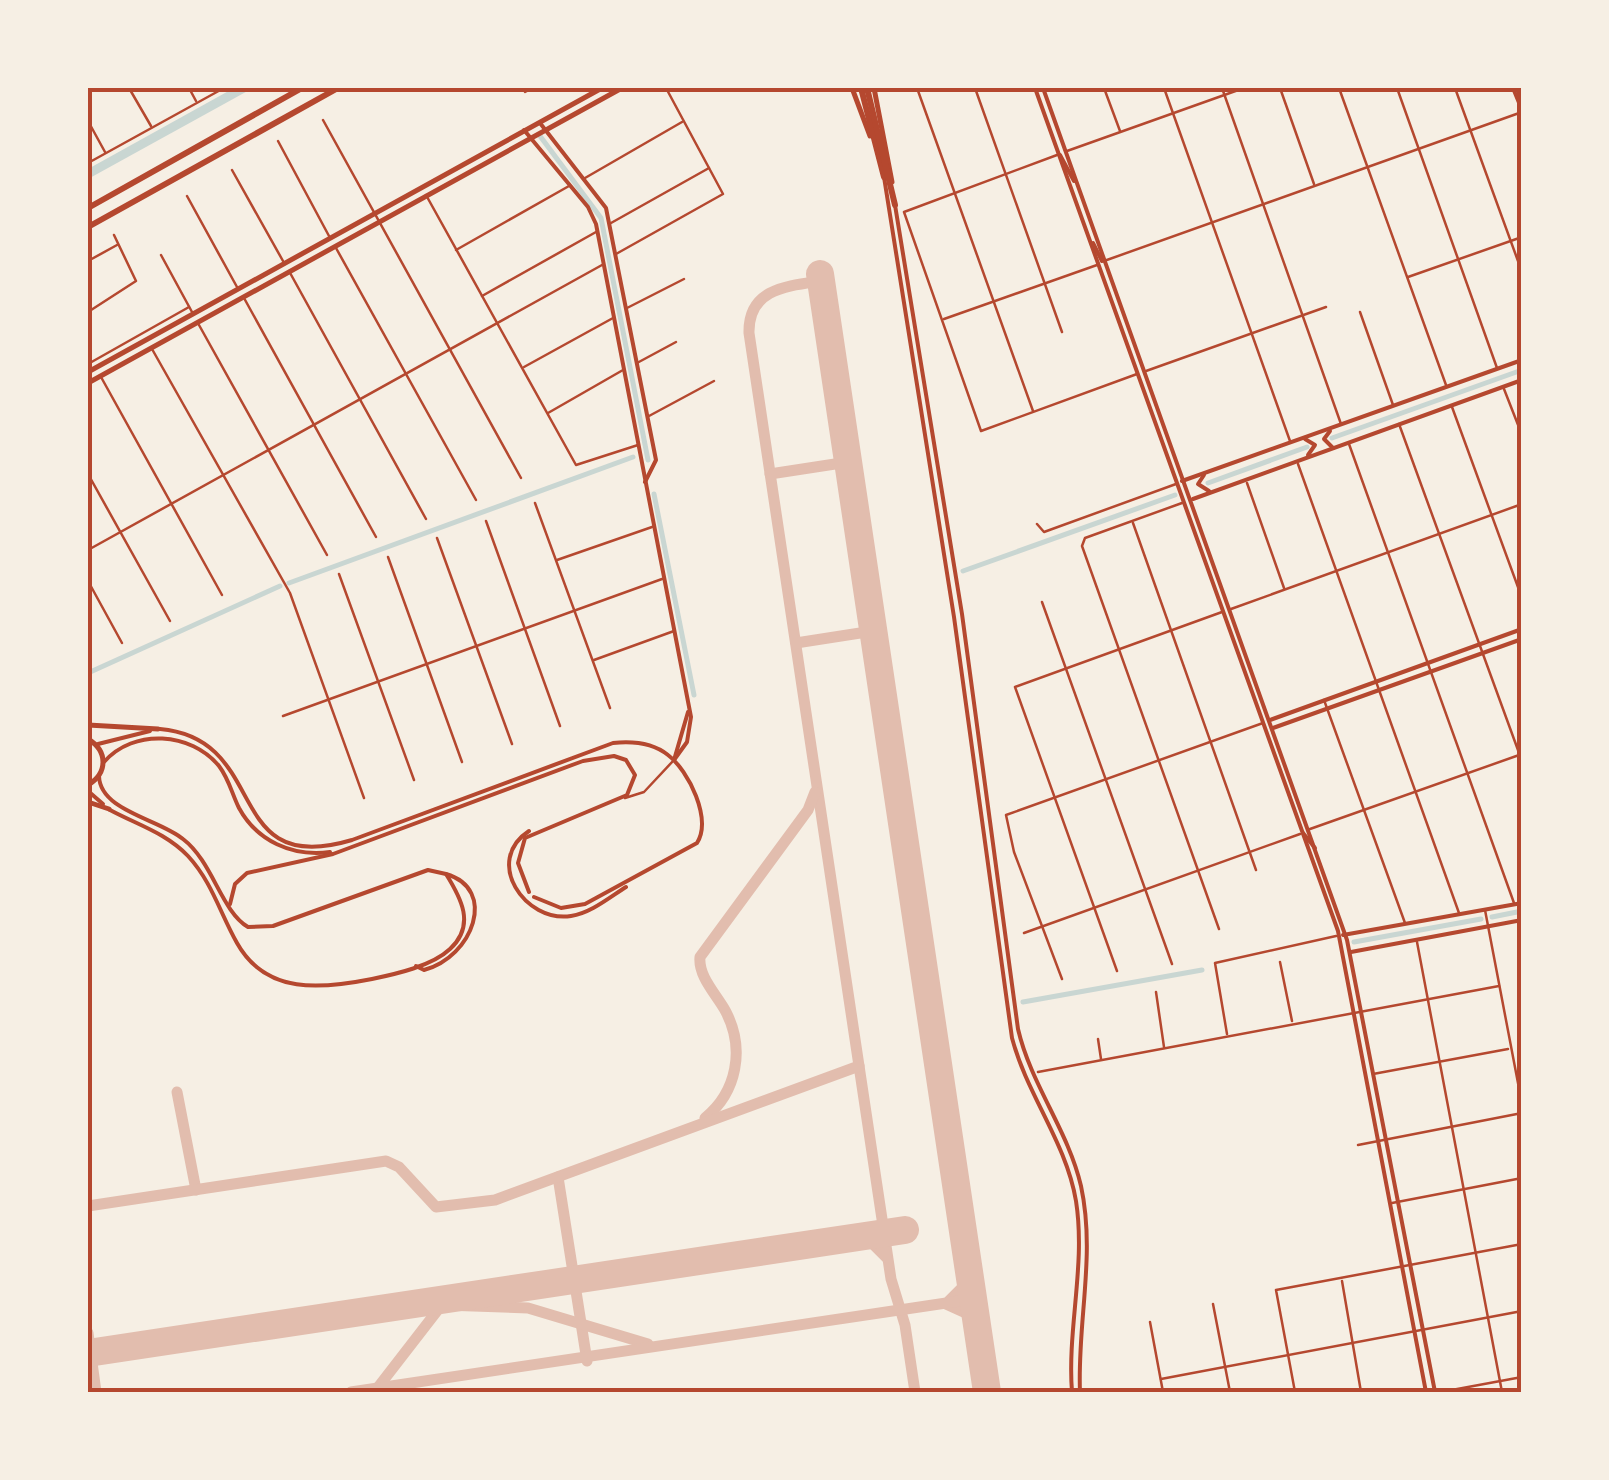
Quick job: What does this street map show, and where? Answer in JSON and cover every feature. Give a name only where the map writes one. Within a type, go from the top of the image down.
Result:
[{"type":"highway","points":[[88,206],[302,88]]},
{"type":"highway","points":[[88,226],[338,88]]},
{"type":"highway","points":[[867,89],[884,178]]},
{"type":"highway","points":[[867,89],[895,205]]},
{"type":"main road","points":[[88,373],[190,312],[602,88]]},
{"type":"main road","points":[[88,384],[622,88]]},
{"type":"main road","points":[[852,88],[884,178],[960,650],[1008,1016],[1024,1075],[1059,1146],[1076,1200],[1079,1253],[1072,1392]]},
{"type":"main road","points":[[1034,88],[1141,373],[1177,484],[1226,611],[1234,621],[1298,820],[1315,848],[1342,935],[1426,1392]]},
{"type":"main road","points":[[1043,88],[1131,354],[1151,388],[1184,481],[1258,709],[1272,728]]},
{"type":"main road","points":[[1514,88],[1522,111]]},
{"type":"main road","points":[[539,122],[604,203],[656,460],[645,482]]},
{"type":"main road","points":[[524,130],[588,208],[597,231],[689,708],[690,732],[674,760]]},
{"type":"main road","points":[[1058,154],[1077,184]]},
{"type":"main road","points":[[895,205],[965,632],[1018,1029],[1032,1074],[1073,1160],[1085,1209],[1088,1251],[1080,1392]]},
{"type":"main road","points":[[323,252],[327,239]]},
{"type":"main road","points":[[309,248],[309,260]]},
{"type":"main road","points":[[233,302],[233,294],[262,274]]},
{"type":"main road","points":[[155,346],[159,337],[190,312]]},
{"type":"main road","points":[[1177,484],[1522,360]]},
{"type":"main road","points":[[1184,502],[1522,380]]},
{"type":"main road","points":[[1333,448],[1324,440],[1334,428]]},
{"type":"main road","points":[[1302,438],[1315,445],[1304,458]]},
{"type":"main road","points":[[1207,471],[1198,484],[1212,492]]},
{"type":"main road","points":[[1266,721],[1522,629]]},
{"type":"main road","points":[[1272,728],[1522,639]]},
{"type":"main road","points":[[1258,709],[1272,728],[1351,952],[1438,1392]]},
{"type":"main road","points":[[88,725],[188,733],[208,743],[230,768],[262,826],[285,841],[310,847],[352,840],[613,743],[650,746],[674,760],[701,813],[703,830],[698,843],[580,914],[555,916],[536,910],[516,890],[509,858],[523,835],[622,798],[635,783],[630,763],[619,757],[591,759],[349,847],[242,876],[232,891],[231,908]]},
{"type":"main road","points":[[91,741],[105,745],[158,729]]},
{"type":"main road","points":[[109,809],[88,788],[114,751],[144,740],[183,741],[216,763],[241,811],[262,837],[281,847],[312,854],[349,847]]},
{"type":"main road","points":[[91,741],[104,762]]},
{"type":"main road","points":[[100,776],[107,799],[162,825],[199,853],[240,922],[253,929],[311,913],[415,873],[458,878],[469,894],[472,930],[450,960],[424,970],[416,966]]},
{"type":"main road","points":[[88,802],[162,834],[182,850],[210,886],[244,952],[268,975],[286,983],[332,986],[416,966],[450,949],[463,931],[463,903],[446,874]]},
{"type":"main road","points":[[547,825],[530,833],[520,847],[519,870],[531,894],[554,906],[575,906],[660,866]]},
{"type":"main road","points":[[1342,935],[1518,903]]},
{"type":"main road","points":[[1342,947],[1351,952],[1522,920]]},
{"type":"main road","points":[[1351,991],[1359,989]]},
{"type":"street","points":[[130,88],[152,128]]},
{"type":"street","points":[[188,88],[197,102]]},
{"type":"street","points":[[88,164],[224,88]]},
{"type":"street","points":[[524,92],[533,88]]},
{"type":"street","points":[[614,255],[723,194],[666,88]]},
{"type":"street","points":[[917,88],[1033,412]]},
{"type":"street","points":[[975,88],[1062,332]]},
{"type":"street","points":[[1104,88],[1120,132]]},
{"type":"street","points":[[1164,88],[1290,443]]},
{"type":"street","points":[[1222,88],[1341,425]]},
{"type":"street","points":[[1066,152],[1244,88]]},
{"type":"street","points":[[1280,88],[1315,186]]},
{"type":"street","points":[[1339,88],[1447,387]]},
{"type":"street","points":[[1397,88],[1497,369]]},
{"type":"street","points":[[1456,88],[1522,272]]},
{"type":"street","points":[[942,320],[1522,111]]},
{"type":"street","points":[[323,120],[521,478]]},
{"type":"street","points":[[88,121],[106,153]]},
{"type":"street","points":[[584,178],[685,121]]},
{"type":"street","points":[[278,142],[327,239]]},
{"type":"street","points":[[1058,154],[904,213],[981,431],[1326,307]]},
{"type":"street","points":[[610,224],[710,167]]},
{"type":"street","points":[[232,170],[284,262]]},
{"type":"street","points":[[456,250],[571,185]]},
{"type":"street","points":[[425,194],[576,465],[638,446]]},
{"type":"street","points":[[186,196],[238,288]]},
{"type":"street","points":[[482,296],[597,231]]},
{"type":"street","points":[[88,312],[136,281],[114,235]]},
{"type":"street","points":[[1407,278],[1522,237]]},
{"type":"street","points":[[88,261],[119,244]]},
{"type":"street","points":[[335,245],[476,500]]},
{"type":"street","points":[[88,364],[190,312],[161,256]]},
{"type":"street","points":[[88,550],[603,265]]},
{"type":"street","points":[[289,271],[426,519]]},
{"type":"street","points":[[625,310],[684,279]]},
{"type":"street","points":[[243,297],[376,537]]},
{"type":"street","points":[[1360,312],[1394,406]]},
{"type":"street","points":[[522,368],[614,317]]},
{"type":"street","points":[[198,322],[326,555]]},
{"type":"street","points":[[636,364],[676,342]]},
{"type":"street","points":[[155,346],[222,475],[290,593],[364,798]]},
{"type":"street","points":[[547,413],[625,369]]},
{"type":"street","points":[[100,376],[222,595]]},
{"type":"street","points":[[646,418],[714,381]]},
{"type":"street","points":[[1504,387],[1522,434]]},
{"type":"street","points":[[1451,405],[1522,598]]},
{"type":"street","points":[[1399,424],[1522,761]]},
{"type":"street","points":[[1348,442],[1518,903]]},
{"type":"street","points":[[1298,461],[1460,914]]},
{"type":"street","points":[[88,474],[170,621]]},
{"type":"street","points":[[1246,480],[1285,590]]},
{"type":"street","points":[[1037,524],[1044,532],[1177,484]]},
{"type":"street","points":[[1184,502],[1082,540],[1219,929]]},
{"type":"street","points":[[535,503],[610,708]]},
{"type":"street","points":[[1118,972],[1015,687],[1522,504]]},
{"type":"street","points":[[1132,521],[1256,870]]},
{"type":"street","points":[[486,522],[560,726]]},
{"type":"street","points":[[557,560],[654,526]]},
{"type":"street","points":[[438,538],[512,744]]},
{"type":"street","points":[[388,558],[462,762]]},
{"type":"street","points":[[339,574],[414,780]]},
{"type":"street","points":[[283,716],[663,578]]},
{"type":"street","points":[[88,581],[122,643]]},
{"type":"street","points":[[1042,602],[1172,964]]},
{"type":"street","points":[[592,660],[674,631]]},
{"type":"street","points":[[1324,700],[1406,924]]},
{"type":"street","points":[[1062,979],[1014,852],[1006,816],[1266,721]]},
{"type":"street","points":[[1024,933],[1520,754]]},
{"type":"street","points":[[622,798],[644,792],[674,760]]},
{"type":"street","points":[[1486,910],[1522,1104]]},
{"type":"street","points":[[1228,1036],[1215,963],[1342,935]]},
{"type":"street","points":[[1417,941],[1502,1392]]},
{"type":"street","points":[[1280,962],[1292,1023]]},
{"type":"street","points":[[1038,1072],[1500,986]]},
{"type":"street","points":[[1156,992],[1164,1048]]},
{"type":"street","points":[[1098,1039],[1101,1060]]},
{"type":"street","points":[[1366,1075],[1511,1049]]},
{"type":"street","points":[[1358,1144],[1522,1113]]},
{"type":"street","points":[[1390,1203],[1522,1178]]},
{"type":"street","points":[[1295,1392],[1276,1290],[1522,1244]]},
{"type":"street","points":[[1341,1278],[1362,1392]]},
{"type":"street","points":[[1213,1304],[1230,1392]]},
{"type":"street","points":[[1161,1379],[1522,1311]]},
{"type":"street","points":[[1150,1322],[1163,1392]]},
{"type":"street","points":[[1438,1392],[1522,1377]]},
{"type":"shaded area","points":[[234,88],[253,88],[88,179],[88,169]]},
{"type":"waterway","points":[[540,136],[601,218],[648,460]]},
{"type":"waterway","points":[[1332,438],[1522,370]]},
{"type":"waterway","points":[[1208,483],[1307,447]]},
{"type":"waterway","points":[[289,583],[633,457]]},
{"type":"waterway","points":[[654,494],[694,695]]},
{"type":"waterway","points":[[963,571],[1175,495]]},
{"type":"waterway","points":[[88,673],[280,586]]},
{"type":"waterway","points":[[1492,917],[1522,911]]},
{"type":"waterway","points":[[1354,942],[1481,919]]},
{"type":"waterway","points":[[1023,1002],[1202,970]]},
{"type":"taxiway","points":[[821,281],[771,292],[755,307],[749,333],[891,1279],[905,1325],[915,1392]]},
{"type":"taxiway","points":[[770,474],[848,462]]},
{"type":"taxiway","points":[[796,643],[873,631]]},
{"type":"taxiway","points":[[705,1118],[731,1083],[736,1055],[732,1026],[705,979],[700,957],[808,810],[815,792]]},
{"type":"taxiway","points":[[88,1206],[386,1161],[399,1167],[436,1207],[495,1200],[859,1066]]},
{"type":"taxiway","points":[[177,1092],[196,1190]]},
{"type":"taxiway","points":[[558,1177],[587,1361]]},
{"type":"taxiway","points":[[852,1238],[872,1243],[886,1257]]},
{"type":"taxiway","points":[[949,1301],[962,1288],[968,1266]]},
{"type":"taxiway","points":[[351,1392],[973,1299]]},
{"type":"taxiway","points":[[379,1386],[444,1302]]},
{"type":"taxiway","points":[[414,1304],[528,1308],[648,1344]]},
{"type":"taxiway","points":[[946,1304],[968,1314],[978,1333]]},
{"type":"taxiway","points":[[88,1333],[96,1392]]},
{"type":"runway","points":[[820,274],[987,1392]]},
{"type":"runway","points":[[88,1353],[905,1230]]}]
